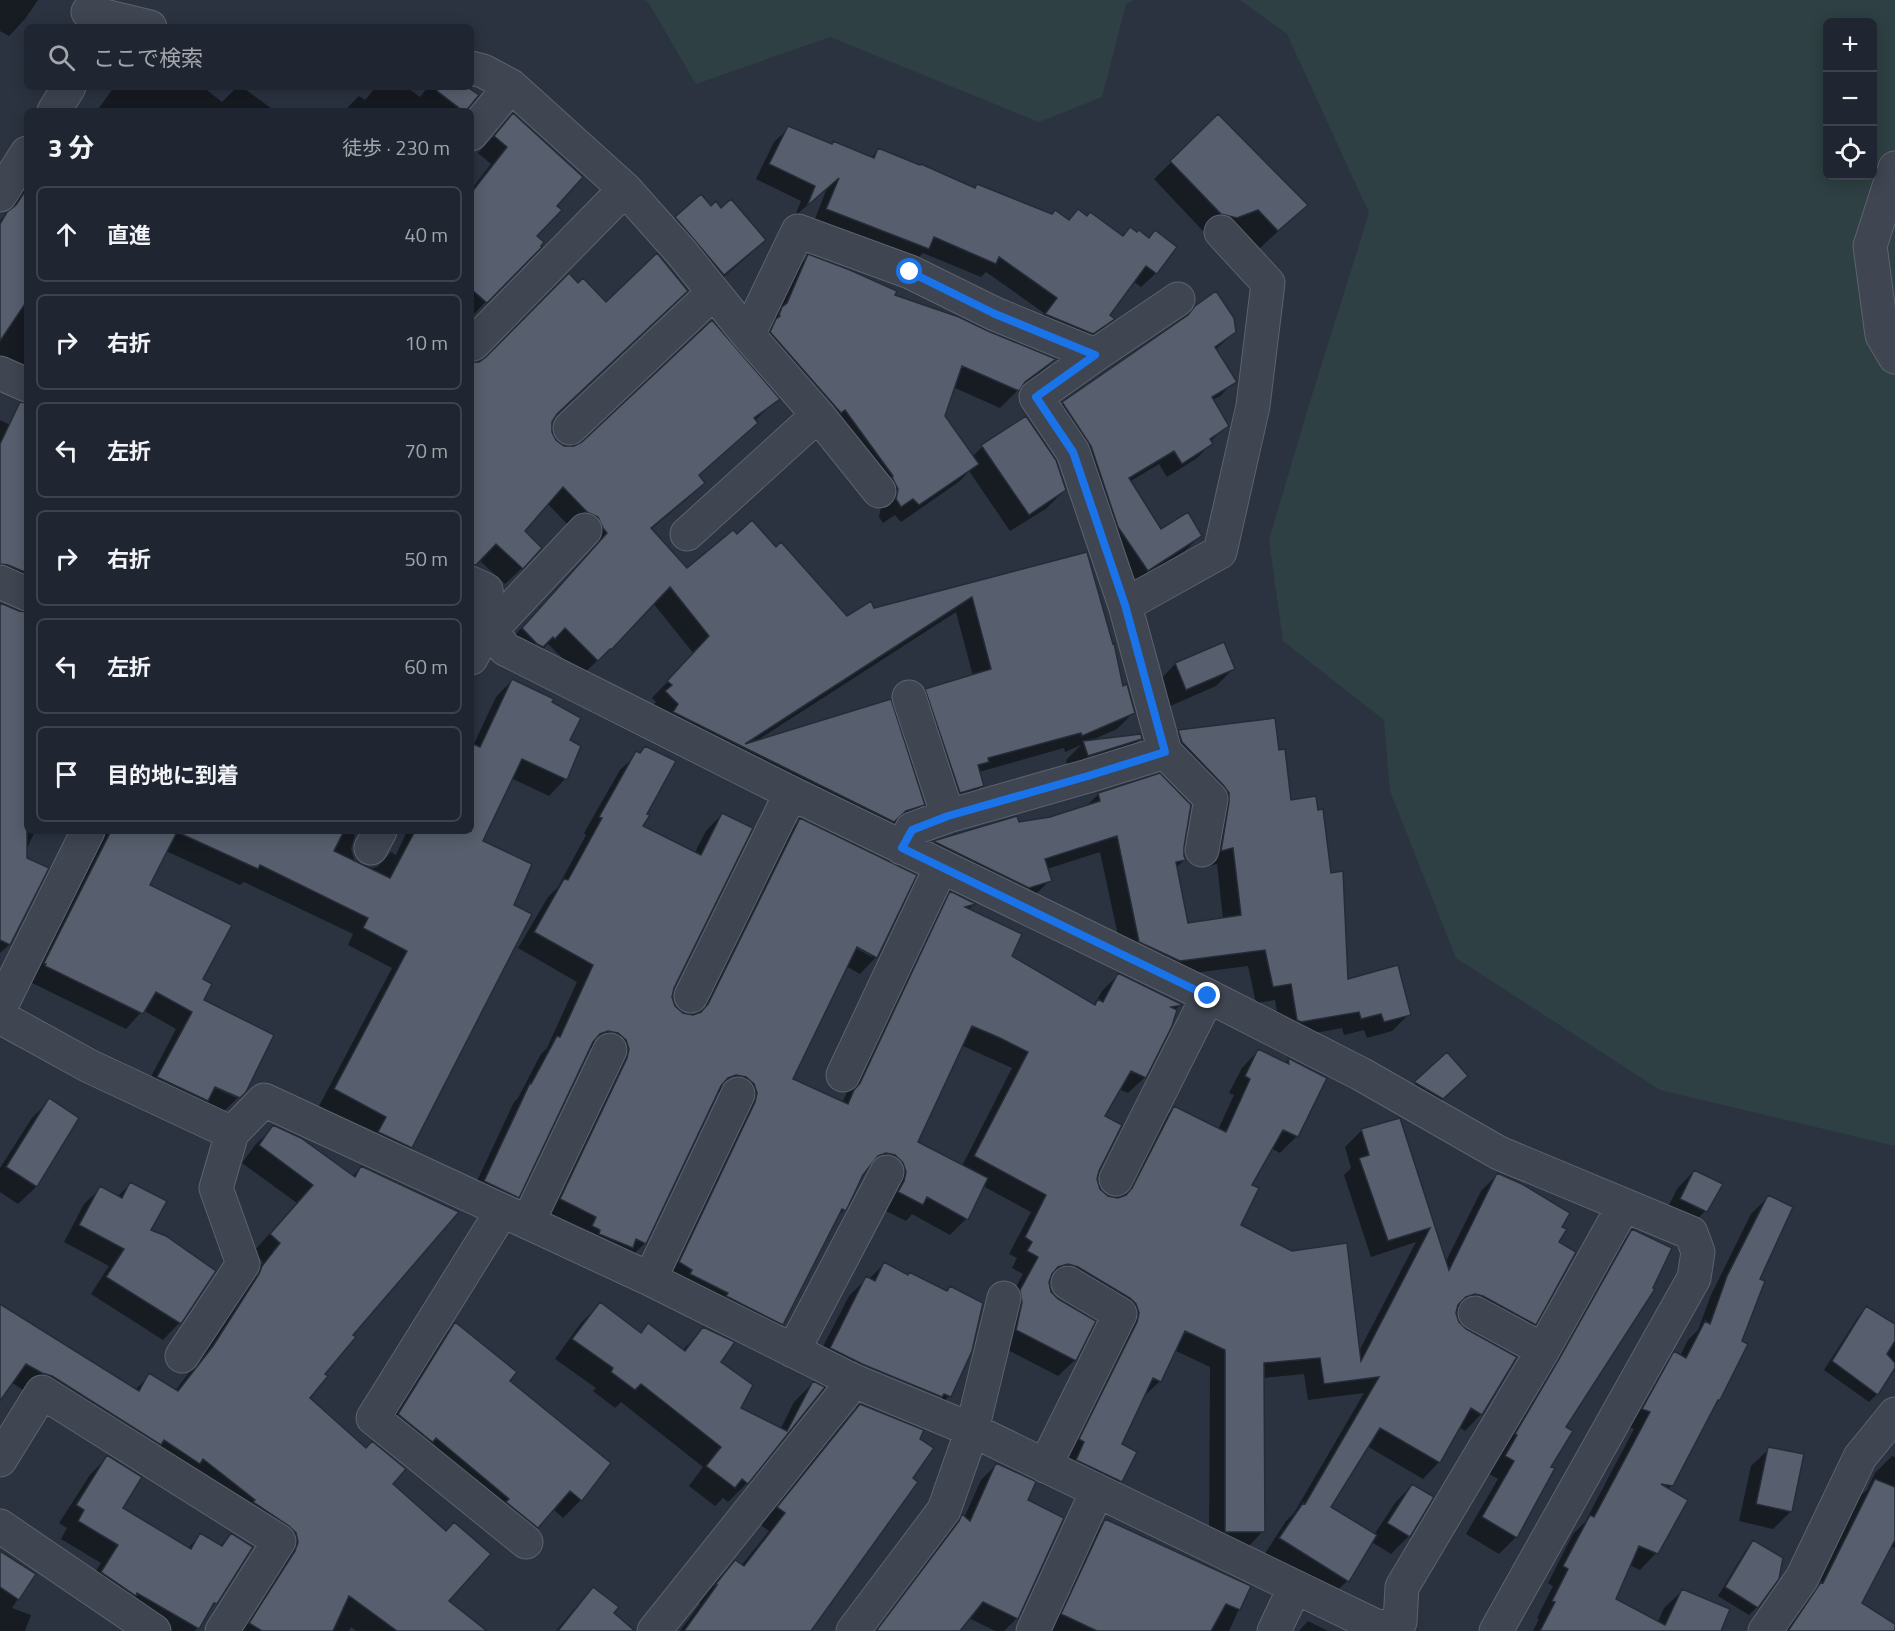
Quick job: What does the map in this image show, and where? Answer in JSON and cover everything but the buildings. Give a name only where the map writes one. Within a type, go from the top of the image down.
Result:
[{"type":"street","points":[[84,13],[136,24]]},
{"type":"street","points":[[474,69],[511,86],[625,189],[682,253],[879,491]]},
{"type":"street","points":[[474,130],[511,86]]},
{"type":"street","points":[[56,108],[67,90]]},
{"type":"street","points":[[1,190],[24,157]]},
{"type":"street","points":[[1895,168],[1870,246],[1882,335],[1895,357]]},
{"type":"street","points":[[474,343],[625,189]]},
{"type":"street","points":[[748,335],[798,231],[910,272],[995,314],[1095,355]]},
{"type":"street","points":[[1125,605],[1220,552],[1253,406],[1269,283],[1221,232]]},
{"type":"street","points":[[570,428],[713,293]]},
{"type":"street","points":[[1178,299],[1036,397],[1073,452],[1125,605],[1165,752],[1211,799],[1202,849]]},
{"type":"street","points":[[0,374],[24,385]]},
{"type":"street","points":[[687,534],[818,416]]},
{"type":"street","points":[[474,653],[482,638],[585,530]]},
{"type":"street","points":[[0,582],[24,593]]},
{"type":"street","points":[[474,584],[486,590],[491,630],[505,649],[790,794],[1208,996],[1361,1074],[1499,1153],[1691,1233],[1698,1252],[1694,1278],[1496,1631]]},
{"type":"street","points":[[909,697],[948,816]]},
{"type":"street","points":[[902,848],[912,830],[948,816],[1165,752]]},
{"type":"street","points":[[691,996],[790,794]]},
{"type":"street","points":[[0,1008],[87,834]]},
{"type":"street","points":[[843,1076],[940,867]]},
{"type":"street","points":[[1116,1179],[1208,996]]},
{"type":"street","points":[[0,1017],[89,1066],[232,1133]]},
{"type":"street","points":[[526,1542],[373,1418],[515,1217],[610,1050]]},
{"type":"street","points":[[650,1279],[738,1094]]},
{"type":"street","points":[[182,1356],[243,1264],[216,1188],[232,1133],[264,1100],[650,1279],[854,1381],[972,1430],[1380,1630],[1401,1622],[1402,1587],[1543,1350],[1624,1205]]},
{"type":"street","points":[[793,1352],[887,1172]]},
{"type":"street","points":[[1045,1466],[1120,1314],[1068,1283]]},
{"type":"street","points":[[854,1631],[944,1510],[972,1430],[1004,1298]]},
{"type":"street","points":[[1475,1312],[1543,1350]]},
{"type":"street","points":[[654,1631],[854,1381]]},
{"type":"street","points":[[0,1460],[42,1392],[279,1541],[222,1631]]},
{"type":"street","points":[[1765,1631],[1802,1578],[1860,1457],[1895,1414]]},
{"type":"street","points":[[1033,1631],[1097,1491]]},
{"type":"street","points":[[0,1526],[154,1631]]},
{"type":"street","points":[[1274,1631],[1295,1587]]},
{"type":"shaded area","points":[[645,0],[1133,0],[1126,4],[1102,97],[1039,122],[830,37],[696,84]]},
{"type":"shaded area","points":[[1240,0],[1895,0],[1895,1146],[1660,1090],[1456,958],[1390,791],[1384,720],[1283,641],[1269,540],[1369,213],[1287,34]]},
{"type":"route","points":[[910,272],[995,314],[1095,355],[1036,397],[1073,452],[1125,605],[1165,752],[948,816],[912,830],[902,848],[1208,996]]}]
